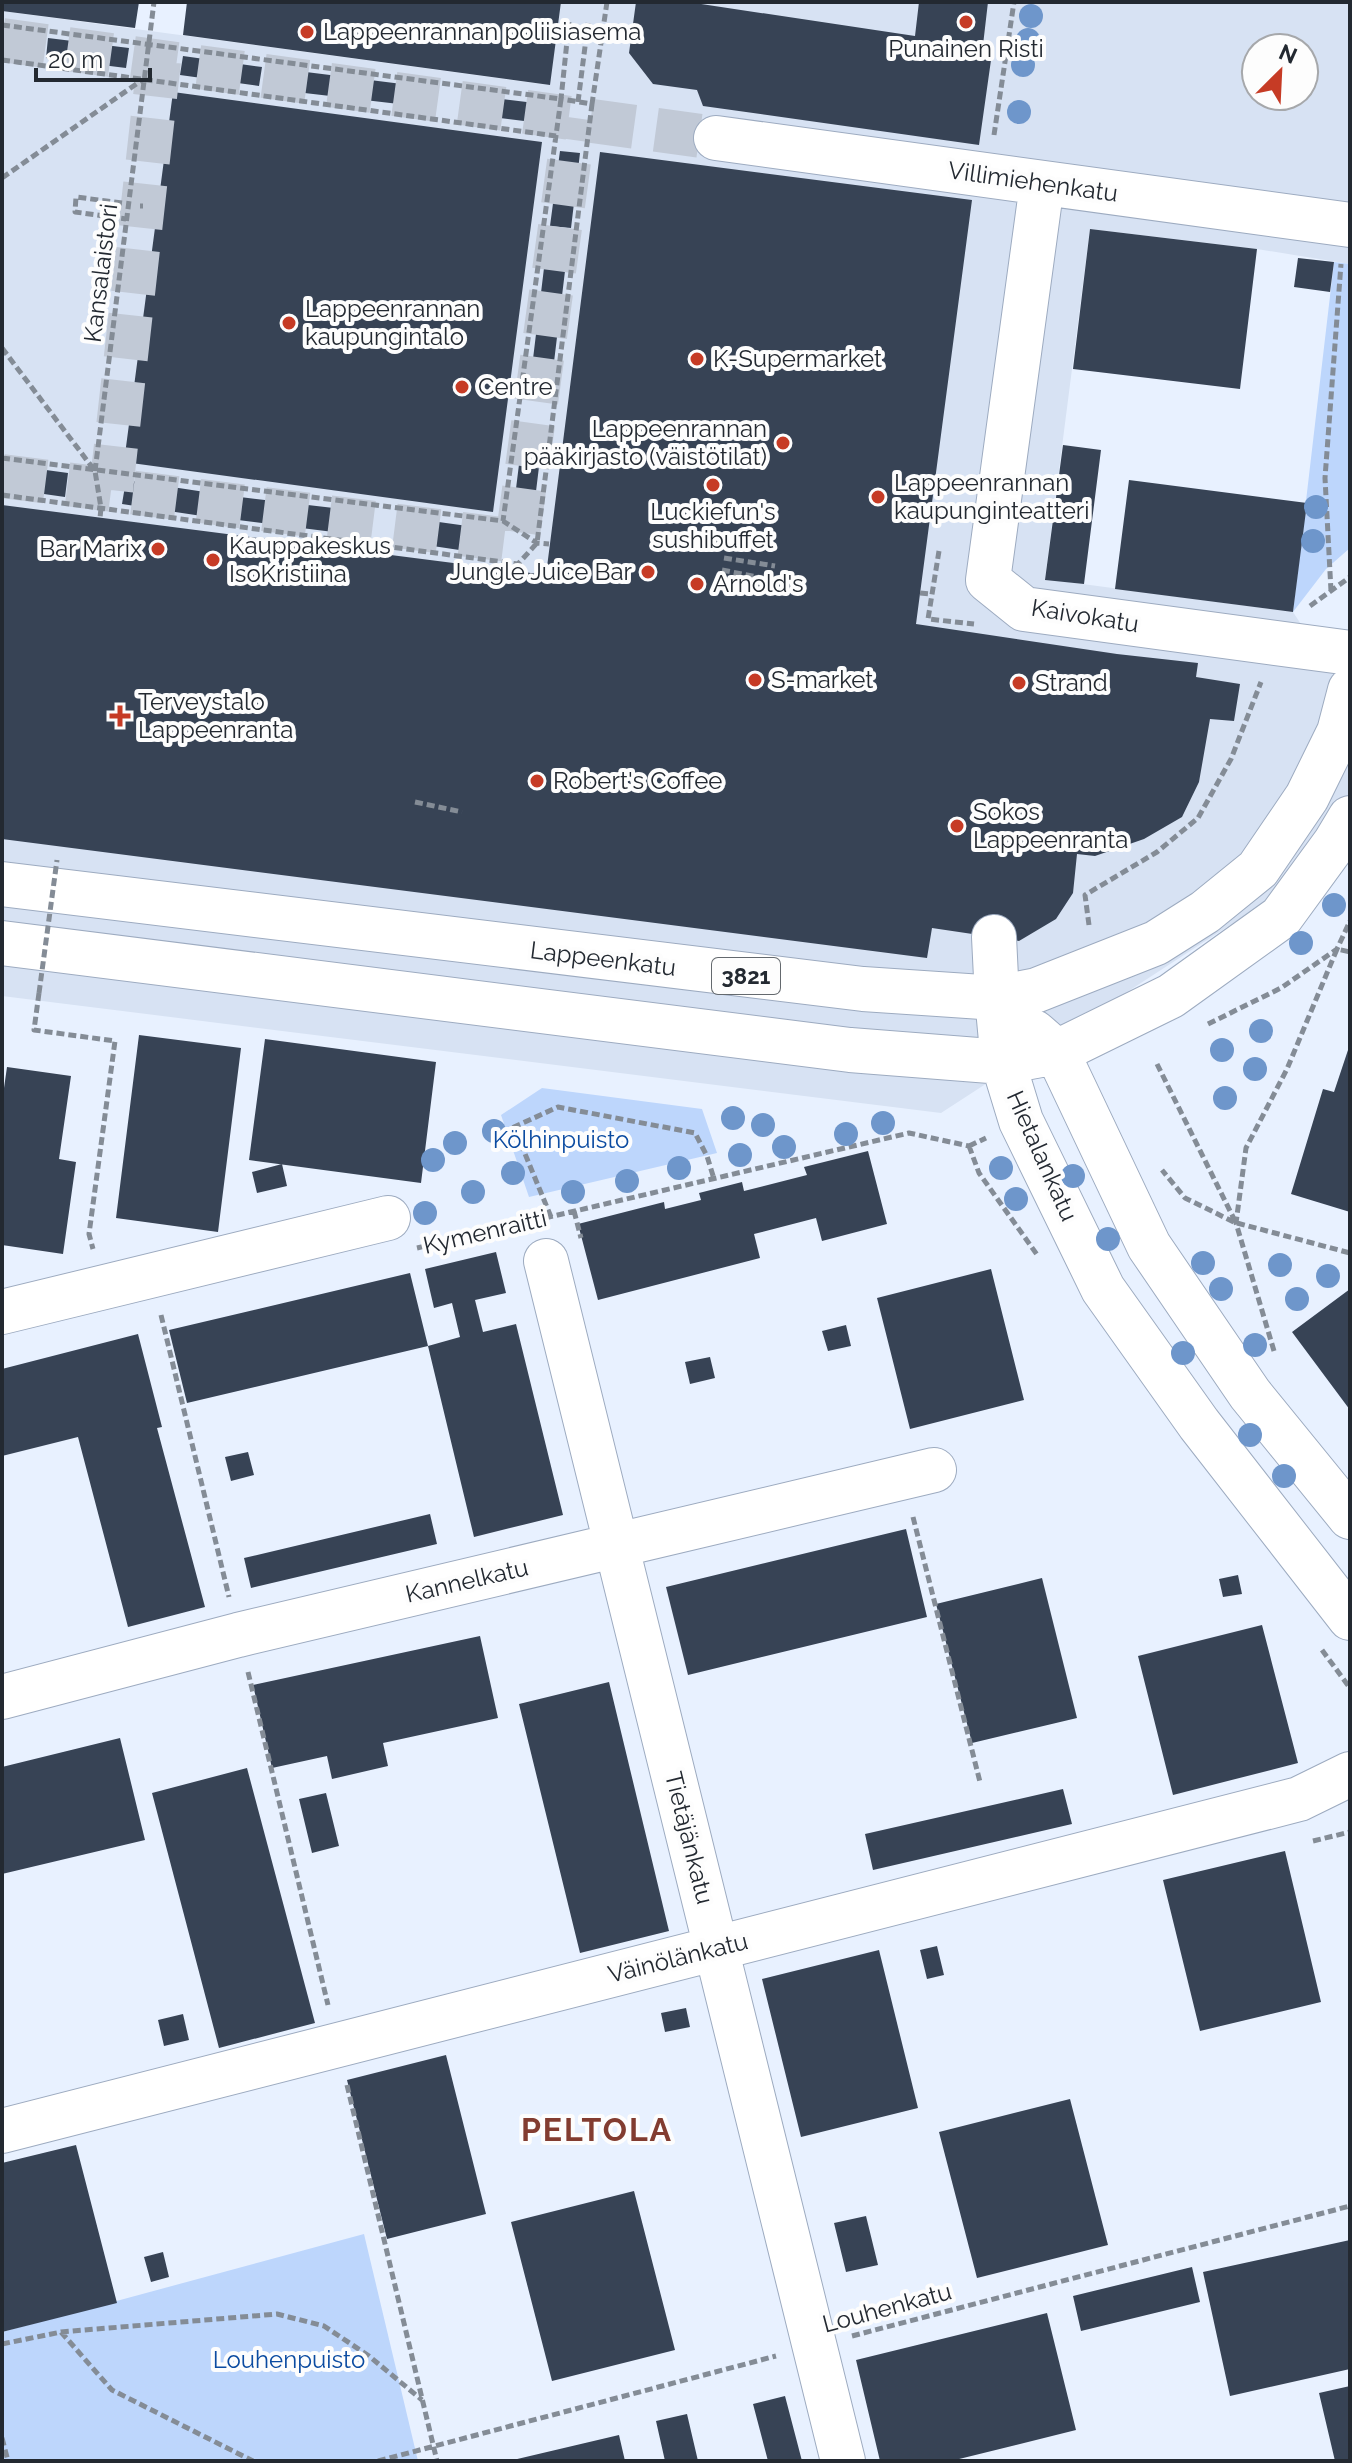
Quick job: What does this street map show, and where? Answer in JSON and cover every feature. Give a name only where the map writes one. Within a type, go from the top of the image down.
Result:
[{"type":"street","name":"Villimiehenkatu","points":[[716,138],[1042,184],[1346,238]]},
{"type":"street","name":"Kaivokatu","points":[[1042,184],[988,580],[1024,609],[1350,653]]},
{"type":"street","name":"Lappeenkatu","points":[[2,884],[863,989],[997,998],[1037,990],[1156,943],[1205,912],[1258,869],[1307,797],[1339,732],[1350,689],[1350,660]]},
{"type":"street","points":[[2,943],[850,1050],[1003,1062],[1057,1052],[1171,996],[1281,917],[1350,818]]},
{"type":"street","name":"Hietalankatu","points":[[994,937],[1003,1062],[1021,1121],[1103,1289],[1199,1424],[1350,1618]]},
{"type":"street","points":[[997,998],[1057,1052],[1149,1246],[1250,1394],[1350,1517]]},
{"type":"street","name":"Kymenraitti","points":[[2,1312],[106,1289],[396,1235]]},
{"type":"street","name":"Tietäjänkatu","points":[[546,1261],[843,2461]]},
{"type":"street","name":"Kannelkatu","points":[[2,1697],[238,1635],[934,1470]]},
{"type":"street","name":"Väinölänkatu","points":[[2,2131],[1299,1799],[1350,1774]]},
{"type":"path","name":"Kansalaistori","points":[[100,518],[95,471],[154,2]]},
{"type":"path","points":[[2,495],[518,564],[537,543],[607,2]]},
{"type":"path","points":[[988,176],[1014,2]]},
{"type":"path","points":[[503,521],[569,22]]},
{"type":"path","points":[[578,102],[588,23]]},
{"type":"path","points":[[2,25],[592,104]]},
{"type":"path","points":[[2,60],[556,136]]},
{"type":"path","points":[[2,178],[144,79]]},
{"type":"path","points":[[122,203],[76,197],[75,212],[126,219]]},
{"type":"path","points":[[1331,591],[1325,478],[1346,238]]},
{"type":"path","name":"Kansalaistori","points":[[2,348],[95,471]]},
{"type":"path","points":[[2,458],[503,521],[537,543],[549,544]]},
{"type":"path","points":[[724,558],[775,566]]},
{"type":"path","points":[[722,570],[772,580]]},
{"type":"path","points":[[1089,930],[1085,895],[1157,852],[1198,818],[1231,759],[1266,668],[1291,615],[1350,577]]},
{"type":"path","points":[[920,593],[932,594]]},
{"type":"path","points":[[415,802],[462,812]]},
{"type":"path","points":[[57,860],[34,1030],[115,1041],[89,1234],[106,1289]]},
{"type":"path","points":[[1236,1223],[1246,1148],[1287,1069],[1337,949],[1350,952]]},
{"type":"path","points":[[1157,1064],[1236,1223],[1278,1361]]},
{"type":"path","points":[[551,1217],[514,1127],[558,1107],[695,1133],[714,1179]]},
{"type":"path","name":"Kymenraitti","points":[[396,1235],[551,1217],[909,1133],[969,1146]]},
{"type":"path","points":[[1160,1168],[1185,1198],[1236,1223],[1350,1253]]},
{"type":"path","points":[[160,1309],[437,2461]]},
{"type":"path","points":[[913,1515],[980,1782]]},
{"type":"path","name":"Louhenkatu","points":[[378,2461],[1350,2206]]},
{"type":"path","points":[[2,2344],[61,2332],[277,2314],[324,2326],[369,2356],[423,2401]]},
{"type":"path","points":[[61,2332],[112,2390],[253,2461]]},
{"type":"path","points":[[2,2438],[8,2461]]},
{"type":"shaded area","points":[[561,2],[1350,2],[1350,264],[1257,249],[1090,229],[1045,579],[1293,612],[1350,699],[1350,847],[941,1113],[2,996],[2,11],[549,85]]},
{"type":"green space","points":[[1334,262],[1350,264],[1350,548],[1326,569],[1293,612]]},
{"type":"green space","name":"Kölhinpuisto","points":[[542,1088],[702,1109],[717,1153],[529,1197],[501,1115]]},
{"type":"green space","name":"Louhenpuisto","points":[[364,2234],[418,2461],[2,2461],[2,2332]]},
{"type":"building","points":[[2,2],[139,2],[135,28],[2,11]]},
{"type":"building","points":[[187,2],[561,2],[550,85],[183,35]]},
{"type":"building","points":[[636,2],[688,2],[915,36],[919,2],[988,2],[983,45],[993,46],[979,145],[703,106],[697,90],[653,84],[629,53]]},
{"type":"building","points":[[48,38],[129,48],[126,68],[46,58]]},
{"type":"building","points":[[183,56],[262,67],[259,86],[180,75]]},
{"type":"building","points":[[298,71],[418,86],[416,106],[296,92]]},
{"type":"building","name":"Lappeenrannan kaupungintalo","points":[[173,92],[542,142],[493,512],[124,462]]},
{"type":"building","points":[[462,94],[543,104],[540,123],[460,113]]},
{"type":"building","points":[[560,151],[580,153],[571,228],[550,226]]},
{"type":"building","name":"Kauppakeskus IsoKristiina","points":[[600,152],[972,200],[916,624],[1198,663],[1196,677],[1240,684],[1234,721],[1210,719],[1199,782],[1182,817],[1144,839],[1095,856],[1077,854],[1073,893],[1056,919],[1019,941],[932,928],[927,958],[2,839],[2,505],[546,575]]},
{"type":"building","points":[[1090,229],[1257,249],[1240,389],[1073,369]]},
{"type":"building","points":[[1298,258],[1334,262],[1330,292],[1294,287]]},
{"type":"building","points":[[544,268],[565,271],[550,395],[529,392]]},
{"type":"building","points":[[523,432],[543,434],[533,516],[513,513]]},
{"type":"building","points":[[1063,445],[1101,450],[1084,584],[1045,580]]},
{"type":"building","points":[[2,464],[68,473],[65,497],[2,488]]},
{"type":"building","points":[[126,480],[205,492],[202,516],[122,504]]},
{"type":"building","points":[[1129,480],[1307,503],[1293,612],[1115,589]]},
{"type":"building","points":[[240,497],[368,512],[365,536],[238,520]]},
{"type":"building","points":[[410,518],[489,529],[486,554],[406,542]]},
{"type":"building","points":[[139,1035],[241,1048],[218,1232],[116,1218]]},
{"type":"building","points":[[265,1039],[436,1062],[421,1183],[249,1160]]},
{"type":"building","points":[[1350,1044],[1350,1212],[1291,1194],[1323,1089],[1334,1092]]},
{"type":"building","points":[[7,1067],[71,1076],[59,1159],[76,1162],[63,1254],[2,1245],[2,1102]]},
{"type":"building","points":[[868,1151],[887,1224],[822,1241],[816,1218],[754,1234],[760,1258],[598,1300],[578,1224],[664,1202],[665,1209],[701,1200],[699,1193],[742,1182],[744,1191],[807,1175],[804,1167]]},
{"type":"building","points":[[282,1164],[287,1186],[257,1193],[252,1172]]},
{"type":"building","points":[[496,1252],[506,1293],[475,1300],[483,1332],[516,1324],[563,1515],[474,1537],[428,1346],[460,1337],[452,1303],[434,1308],[425,1269]]},
{"type":"building","points":[[991,1269],[1024,1400],[910,1429],[877,1298]]},
{"type":"building","points":[[410,1273],[428,1346],[187,1403],[169,1330]]},
{"type":"building","points":[[1350,1289],[1350,1410],[1292,1332]]},
{"type":"building","points":[[846,1325],[851,1346],[828,1351],[822,1331]]},
{"type":"building","points":[[138,1334],[162,1427],[157,1428],[205,1607],[128,1627],[78,1437],[2,1456],[2,1369]]},
{"type":"building","points":[[710,1357],[715,1378],[690,1384],[685,1362]]},
{"type":"building","points":[[248,1452],[254,1475],[231,1481],[225,1457]]},
{"type":"building","points":[[430,1514],[437,1544],[251,1588],[244,1558]]},
{"type":"building","points":[[906,1529],[927,1617],[688,1675],[666,1587]]},
{"type":"building","points":[[1238,1575],[1242,1594],[1223,1597],[1219,1579]]},
{"type":"building","points":[[1042,1578],[1077,1718],[972,1743],[936,1604]]},
{"type":"building","points":[[1262,1625],[1298,1763],[1173,1795],[1138,1656]]},
{"type":"building","points":[[480,1636],[498,1718],[383,1743],[388,1766],[332,1779],[327,1756],[272,1768],[253,1685]]},
{"type":"building","points":[[609,1682],[669,1931],[580,1953],[519,1704]]},
{"type":"building","points":[[120,1738],[145,1840],[2,1874],[2,1767]]},
{"type":"building","points":[[247,1768],[315,2023],[219,2048],[152,1793]]},
{"type":"building","points":[[1063,1789],[1072,1824],[873,1870],[865,1834]]},
{"type":"building","points":[[326,1793],[339,1846],[312,1853],[299,1799]]},
{"type":"building","points":[[1285,1851],[1321,2002],[1200,2031],[1163,1880]]},
{"type":"building","points":[[937,1946],[944,1975],[927,1979],[920,1950]]},
{"type":"building","points":[[879,1950],[918,2108],[801,2137],[762,1979]]},
{"type":"building","points":[[686,2008],[690,2027],[665,2032],[661,2013]]},
{"type":"building","points":[[183,2014],[189,2040],[164,2046],[158,2020]]},
{"type":"building","points":[[446,2055],[486,2214],[387,2239],[347,2080]]},
{"type":"building","points":[[1070,2099],[1108,2245],[977,2278],[939,2132]]},
{"type":"building","points":[[76,2145],[117,2303],[2,2332],[2,2163]]},
{"type":"building","points":[[634,2191],[675,2350],[552,2381],[511,2222]]},
{"type":"building","points":[[866,2216],[878,2265],[846,2272],[834,2223]]},
{"type":"building","points":[[1350,2240],[1350,2369],[1230,2396],[1203,2272]]},
{"type":"building","points":[[163,2252],[169,2277],[151,2282],[144,2257]]},
{"type":"building","points":[[1192,2267],[1200,2302],[1081,2331],[1073,2296]]},
{"type":"building","points":[[1047,2313],[1076,2430],[951,2461],[880,2461],[856,2360]]},
{"type":"building","points":[[1350,2386],[1350,2461],[1335,2461],[1319,2393]]},
{"type":"building","points":[[785,2396],[802,2461],[768,2461],[753,2404]]},
{"type":"building","points":[[687,2414],[698,2461],[665,2461],[656,2421]]},
{"type":"building","points":[[619,2435],[625,2461],[513,2461],[513,2460]]},
{"type":"tunnel","points":[[2,40],[716,138]]},
{"type":"tunnel","points":[[111,490],[159,61]]},
{"type":"tunnel","points":[[2,476],[517,541],[575,118]]},
{"type":"place","name":"Punainen Risti","points":[[966,22]]},
{"type":"place","name":"Lappeenrannan poliisiasema","points":[[307,32]]},
{"type":"place","name":"Lappeenrannan kaupungintalo","points":[[289,323]]},
{"type":"place","name":"K-Supermarket","points":[[697,359]]},
{"type":"place","name":"Centre","points":[[462,387]]},
{"type":"place","name":"Lappeenrannan pääkirjasto (väistötilat)","points":[[783,443]]},
{"type":"place","name":"Luckiefun's sushibuffet","points":[[713,485]]},
{"type":"place","name":"Lappeenrannan kaupunginteatteri","points":[[878,497]]},
{"type":"place","name":"Bar Marix","points":[[158,549]]},
{"type":"place","name":"Kauppakeskus IsoKristiina","points":[[213,560]]},
{"type":"place","name":"Jungle Juice Bar","points":[[648,572]]},
{"type":"place","name":"Arnold's","points":[[697,584]]},
{"type":"place","name":"S-market","points":[[755,680]]},
{"type":"place","name":"Strand","points":[[1019,683]]},
{"type":"place","name":"Terveystalo Lappeenranta","points":[[120,716]]},
{"type":"place","name":"Robert's Coffee","points":[[537,781]]},
{"type":"place","name":"Sokos Lappeenranta","points":[[957,826]]},
{"type":"district","name":"PELTOLA","points":[[597,2130]]}]
